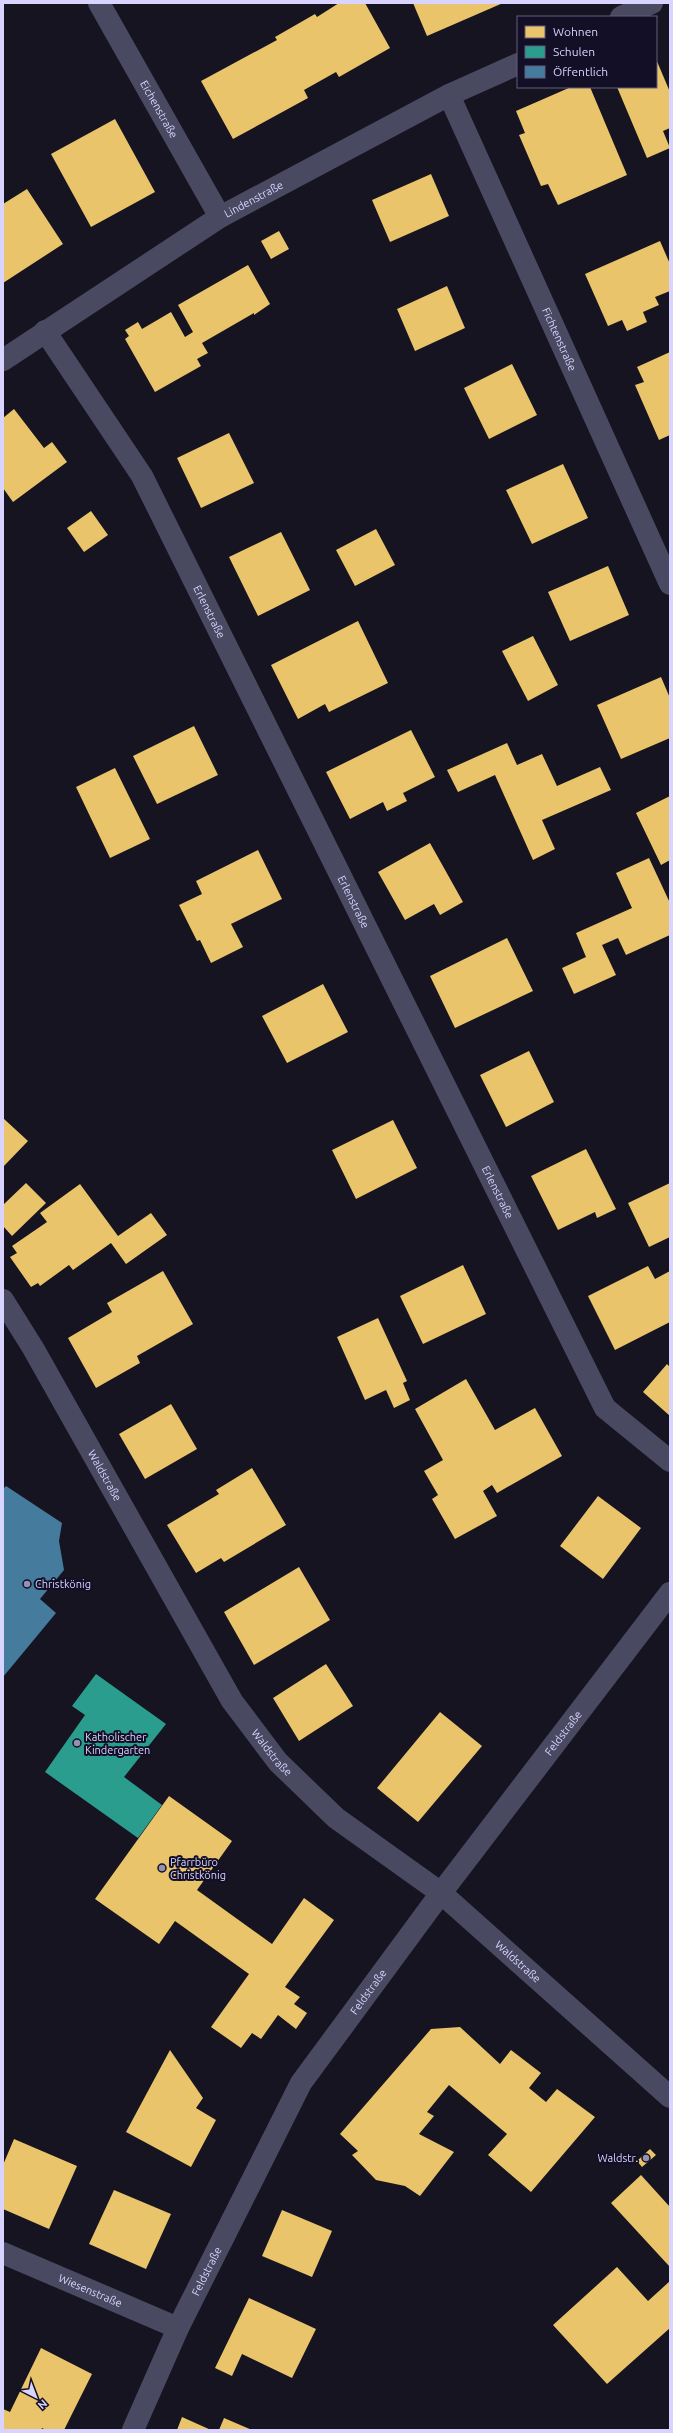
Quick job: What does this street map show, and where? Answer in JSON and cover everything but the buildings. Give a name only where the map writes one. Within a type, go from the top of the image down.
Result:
[{"type":"street","name":"Eichenstraße","points":[[99,3],[220,216]]},
{"type":"street","points":[[623,16],[652,3]]},
{"type":"street","name":"Lindenstraße","points":[[3,360],[220,216],[449,95],[517,64]]},
{"type":"street","name":"Fichtenstraße","points":[[449,95],[670,584]]},
{"type":"street","name":"Erlenstraße","points":[[45,331],[142,476],[605,1408],[670,1461]]},
{"type":"street","name":"Waldstraße","points":[[3,1300],[37,1355],[232,1702],[278,1762],[336,1818],[441,1893],[670,2097]]},
{"type":"street","name":"Feldstraße","points":[[133,2430],[178,2328],[301,2083],[441,1893],[670,1593]]},
{"type":"street","name":"Wiesenstraße","points":[[3,2253],[178,2328]]},
{"type":"place","name":"Christkönig","points":[[27,1584]]},
{"type":"place","name":"Katholischer Kindergarten","points":[[77,1743]]},
{"type":"place","name":"Pfarrbüro Christkönig","points":[[162,1868]]},
{"type":"place","name":"Waldstr.","points":[[646,2158]]}]
